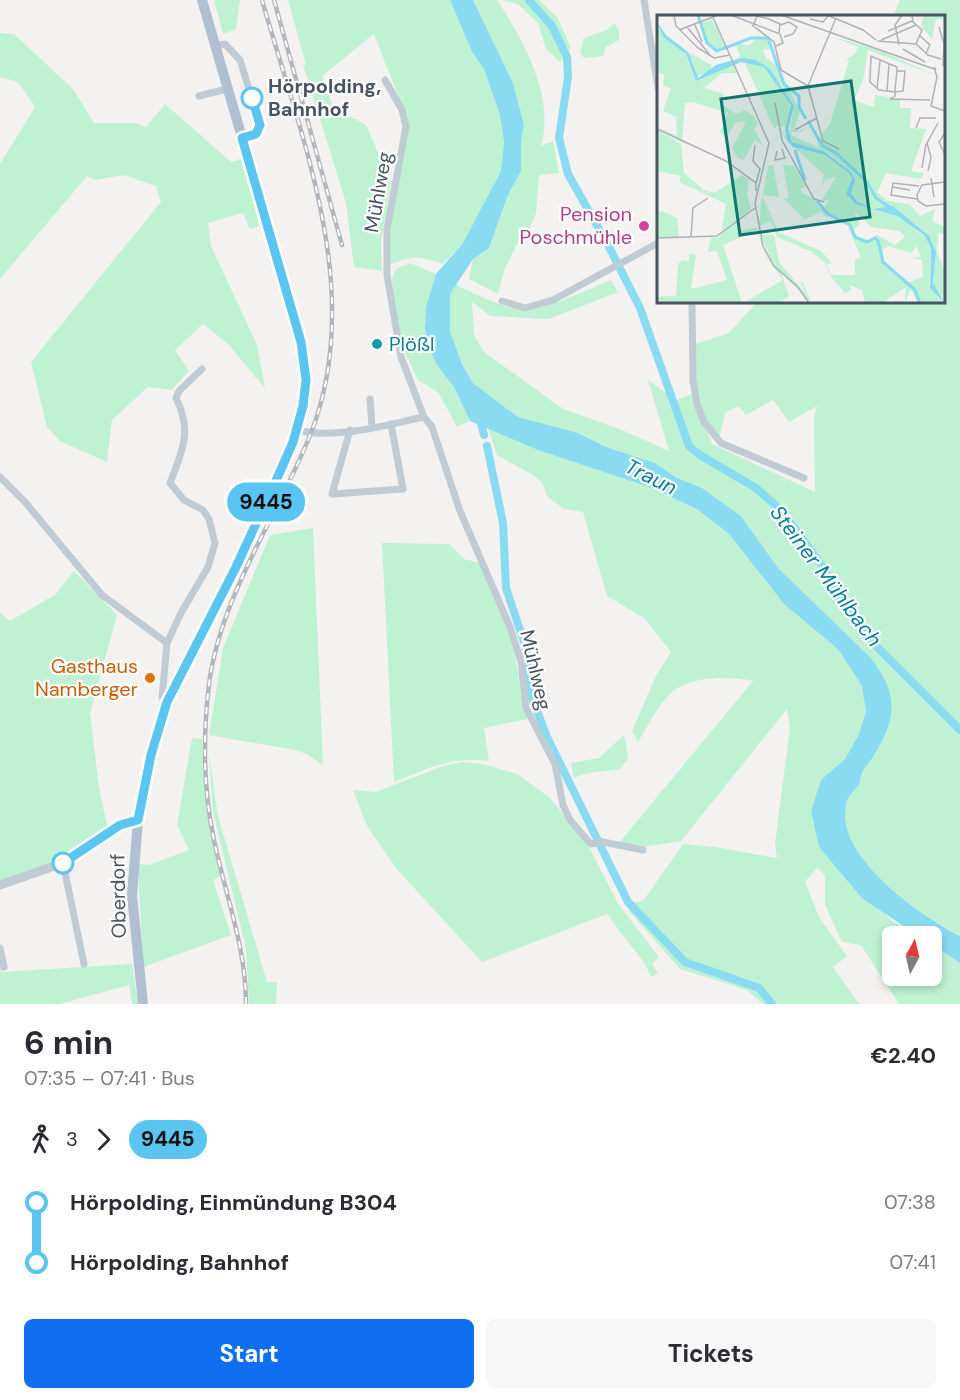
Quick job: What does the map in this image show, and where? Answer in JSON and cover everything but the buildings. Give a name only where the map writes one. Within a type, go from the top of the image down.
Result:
[{"type":"main road","name":"Oberdorf","points":[[143,1004],[132,895],[138,820],[151,755],[167,702],[236,567],[297,430],[305,386],[301,342],[202,0]]},
{"type":"street","points":[[644,0],[657,82]]},
{"type":"street","points":[[216,46],[225,44],[240,60],[260,125],[256,134],[242,138]]},
{"type":"street","name":"Mühlweg","points":[[385,81],[402,110],[406,127],[387,229],[389,295],[401,357],[424,417],[432,427],[460,511],[510,627],[520,662],[526,708],[555,764],[563,805],[579,833],[591,844],[603,842],[643,850]]},
{"type":"street","points":[[199,96],[227,89]]},
{"type":"street","points":[[502,301],[525,308],[553,300],[657,244]]},
{"type":"street","points":[[692,303],[693,381],[697,404],[704,422],[721,443],[804,478]]},
{"type":"street","points":[[167,702],[162,698],[167,643],[181,613],[208,567],[215,543],[209,519],[202,510],[184,500],[170,483],[185,442],[185,423],[176,398],[179,391],[202,369]]},
{"type":"street","points":[[370,399],[372,427]]},
{"type":"street","points":[[297,430],[319,433],[350,430],[424,417]]},
{"type":"street","points":[[350,430],[332,494],[403,489],[391,424]]},
{"type":"street","points":[[0,477],[25,502],[102,595],[167,643]]},
{"type":"street","name":"Oberdorf","points":[[0,885],[63,863],[120,825],[138,820]]},
{"type":"street","name":"Oberdorf","points":[[63,863],[84,964]]},
{"type":"street","points":[[0,948],[4,967]]},
{"type":"green space","points":[[214,0],[240,0],[236,29],[223,34]]},
{"type":"green space","points":[[288,0],[450,0],[472,52],[484,69],[500,115],[504,142],[501,171],[463,243],[443,264],[416,258],[389,265],[387,240],[408,121],[374,34],[322,76],[333,107],[366,125],[391,183],[381,241],[382,271],[354,267],[346,203],[303,64],[306,65]]},
{"type":"green space","points":[[473,0],[497,0],[526,51],[540,88],[544,108],[541,146],[553,141],[559,173],[539,175],[536,213],[528,232],[519,241],[505,268],[498,294],[469,279],[473,259],[489,248],[508,195],[521,171],[521,140],[524,125],[513,83]]},
{"type":"green space","points":[[503,0],[539,0],[557,17],[571,48],[560,62],[546,49],[538,23],[519,5]]},
{"type":"green space","points":[[900,0],[960,0],[960,936],[924,914],[884,882],[853,845],[846,825],[848,799],[859,785],[862,773],[882,740],[891,717],[892,706],[887,683],[871,658],[778,568],[741,516],[702,488],[677,478],[655,463],[606,447],[578,433],[518,417],[473,383],[454,348],[448,313],[450,294],[455,284],[496,303],[529,310],[579,294],[611,280],[618,292],[549,319],[490,316],[472,302],[474,335],[484,352],[563,409],[617,428],[669,451],[648,380],[676,400],[692,394],[712,444],[815,492],[814,418],[817,406],[789,422],[773,400],[746,415],[739,406],[725,413],[719,439],[705,416],[698,394],[695,344],[729,333],[756,303],[945,303],[945,15],[893,15]]},
{"type":"green space","points":[[614,23],[619,29],[619,40],[606,47],[603,56],[584,58],[580,52],[584,38],[607,30]]},
{"type":"green space","points":[[0,33],[14,34],[73,89],[94,123],[136,123],[146,127],[165,104],[231,162],[243,159],[259,226],[250,229],[243,213],[208,223],[211,246],[257,345],[265,388],[227,343],[203,324],[175,350],[189,371],[172,390],[148,387],[112,420],[107,462],[60,441],[47,427],[31,362],[161,202],[156,186],[124,175],[95,180],[87,176],[0,279],[0,164],[35,107],[18,82],[0,77]]},
{"type":"green space","points":[[410,263],[436,274],[426,307],[437,365],[454,387],[470,421],[457,427],[438,392],[418,380],[403,348],[395,311],[392,278],[396,269]]},
{"type":"green space","points":[[488,428],[538,450],[649,487],[697,509],[729,534],[785,605],[838,649],[863,686],[866,711],[859,734],[845,759],[821,780],[811,811],[819,847],[891,920],[901,926],[882,926],[882,978],[861,945],[842,942],[825,905],[825,875],[817,868],[805,882],[820,919],[847,956],[833,967],[859,1004],[763,1004],[747,990],[680,969],[629,911],[635,902],[643,901],[683,844],[777,858],[775,843],[790,728],[787,709],[681,841],[643,847],[619,843],[753,681],[732,678],[698,680],[677,688],[660,706],[638,742],[632,731],[656,676],[671,652],[644,618],[607,596],[583,512],[564,509],[547,496],[542,482],[497,455]]},
{"type":"green space","points":[[313,528],[323,765],[307,754],[295,750],[209,735],[223,648],[270,535]]},
{"type":"green space","points":[[382,543],[449,544],[464,559],[480,563],[508,631],[527,719],[484,728],[489,761],[451,762],[394,782]]},
{"type":"green space","points":[[74,571],[117,615],[90,713],[99,788],[108,829],[59,862],[0,881],[0,613],[10,621],[55,595]]},
{"type":"green space","points":[[624,735],[628,758],[620,769],[574,778],[571,763],[599,758]]},
{"type":"green space","points":[[192,738],[202,739],[207,808],[221,876],[213,880],[231,935],[143,967],[138,864],[149,865],[189,850],[177,825]]},
{"type":"green space","points":[[209,753],[218,816],[267,982],[277,982],[276,1004],[249,1004],[246,948],[213,812]]},
{"type":"green space","points":[[463,762],[483,764],[517,774],[550,798],[588,845],[619,905],[659,957],[652,964],[658,973],[651,977],[645,964],[607,914],[482,962],[395,867],[367,826],[353,790],[376,792],[443,766]]},
{"type":"green space","points":[[942,951],[960,963],[960,1004],[899,1004],[887,986],[942,986]]},
{"type":"green space","points":[[132,964],[138,1004],[132,1004],[129,985],[59,1004],[0,1004],[0,966],[2,972]]},
{"type":"water","name":"Traun","points":[[450,0],[473,0],[513,83],[524,125],[521,140],[521,171],[508,195],[489,248],[473,259],[450,294],[450,332],[462,364],[473,383],[518,417],[578,433],[606,447],[655,463],[677,478],[702,488],[741,516],[778,568],[871,658],[887,683],[892,706],[891,717],[882,740],[863,770],[859,785],[848,799],[846,825],[854,844],[867,864],[884,882],[924,914],[960,936],[960,963],[942,951],[942,926],[903,926],[862,898],[819,847],[811,811],[821,780],[845,759],[859,734],[866,711],[862,686],[838,649],[785,605],[729,534],[697,509],[649,487],[538,450],[470,421],[454,387],[437,365],[429,347],[425,329],[426,307],[436,274],[463,243],[501,171],[504,142],[500,115],[484,69],[472,52]]},
{"type":"waterway","name":"Steiner Mühlbach","points":[[529,0],[552,26],[567,57],[568,77],[559,138],[568,174],[599,229]]},
{"type":"waterway","name":"Steiner Mühlbach","points":[[603,235],[640,308],[689,446],[756,488],[782,511],[823,567],[847,610],[877,647],[960,730]]},
{"type":"waterway","points":[[479,416],[484,435]]},
{"type":"waterway","points":[[487,446],[503,523],[506,588],[525,645],[532,698],[547,737],[628,902],[685,962],[759,988],[772,1004]]},
{"type":"railway","points":[[246,1004],[242,961],[207,797],[205,741],[209,684],[215,651],[225,618],[311,433],[326,379],[332,325],[330,270],[322,215],[294,106],[262,0]]},
{"type":"railway","points":[[274,0],[342,245]]},
{"type":"bus line","name":"9445","points":[[63,863],[120,825],[138,820],[151,755],[167,702],[236,567],[279,474],[293,442],[303,406],[306,380],[301,342],[242,138],[256,134],[260,125],[252,98]]},
{"type":"place","name":"Hörpolding, Bahnhof","points":[[252,98]]},
{"type":"place","name":"Pension Poschmühle","points":[[644,226]]},
{"type":"place","name":"Plößl","points":[[377,344]]},
{"type":"place","name":"Gasthaus Namberger","points":[[150,678]]}]
